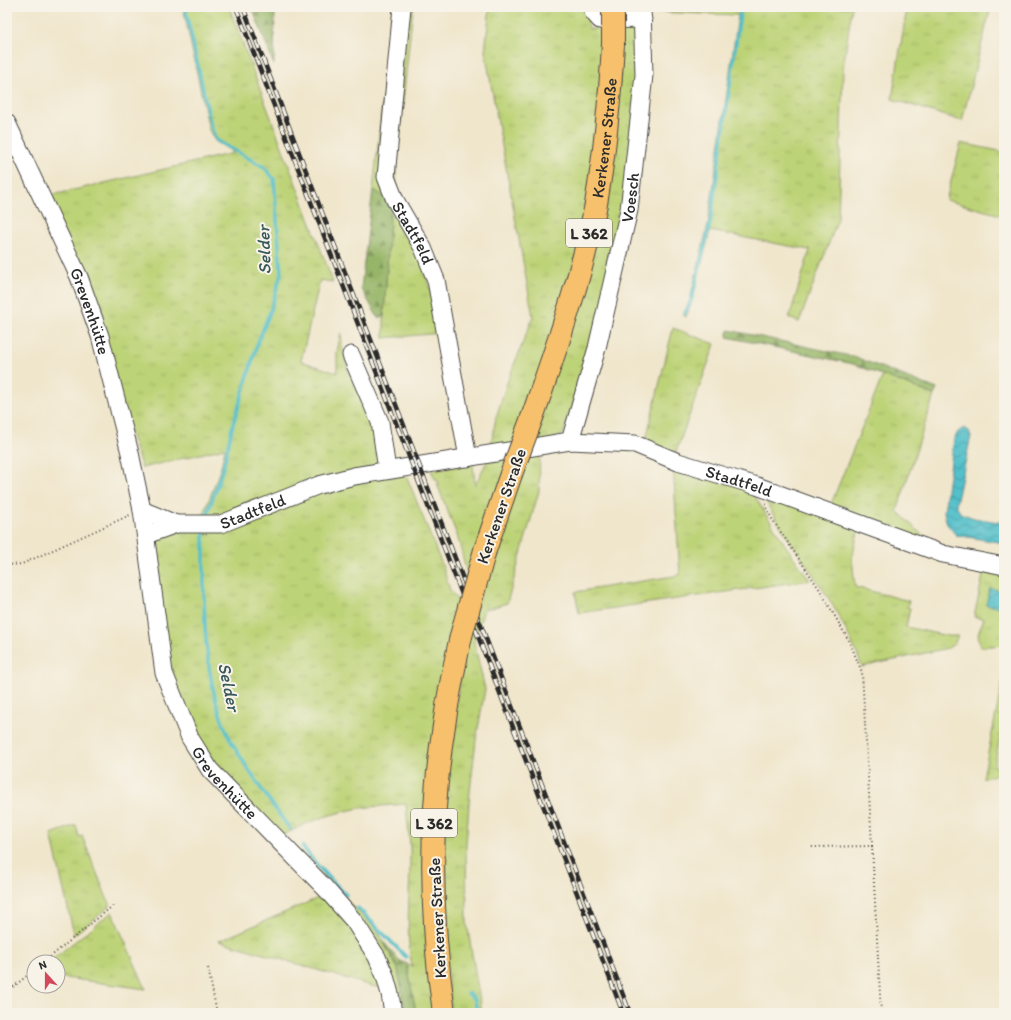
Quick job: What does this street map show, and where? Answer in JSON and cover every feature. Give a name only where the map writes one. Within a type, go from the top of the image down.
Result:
[{"type":"main road","name":"Kerkener Straße","points":[[444,1013],[434,901],[435,818],[440,753],[445,719],[461,636],[485,550],[559,341],[580,273],[596,204],[608,114],[614,7]]},
{"type":"street","name":"Stadtfeld","points":[[402,7],[386,177],[395,200],[423,248],[436,280],[468,458]]},
{"type":"street","name":"Voesch","points":[[570,441],[597,348],[629,210],[644,76],[642,13],[600,20],[593,12],[592,7]]},
{"type":"street","name":"Grevenhütte","points":[[7,123],[79,277],[100,336],[130,453],[142,510],[164,673],[190,738],[210,770],[354,921],[377,957],[385,976],[393,1013]]},
{"type":"street","points":[[351,355],[380,422],[387,470]]},
{"type":"street","name":"Stadtfeld","points":[[146,535],[176,524],[221,524],[319,485],[387,470],[570,441],[635,444],[678,462],[757,486],[942,554],[1004,566]]},
{"type":"street","name":"Stadtfeld","points":[[142,510],[176,524]]},
{"type":"path","points":[[757,486],[772,519],[820,590],[849,641],[862,672],[881,1013]]},
{"type":"path","points":[[7,565],[22,564],[142,510]]},
{"type":"path","points":[[810,847],[872,846]]},
{"type":"path","points":[[54,954],[115,904]]},
{"type":"path","points":[[208,968],[218,1013]]},
{"type":"path","points":[[7,992],[26,977]]},
{"type":"green space","points":[[183,7],[229,7],[333,282],[320,280],[301,361],[337,373],[337,352],[341,332],[343,351],[348,371],[372,421],[380,461],[372,467],[237,514],[202,519],[221,467],[225,448],[142,468],[48,196],[234,153],[215,141],[209,130]]},
{"type":"green space","points":[[252,7],[275,7],[274,65]]},
{"type":"green space","points":[[393,7],[398,7],[382,164],[419,250],[442,333],[384,338],[391,202],[373,189]]},
{"type":"green space","points":[[407,7],[413,7],[396,167],[397,193],[392,168]]},
{"type":"green space","points":[[490,7],[586,7],[589,29],[596,29],[603,21],[603,15],[595,7],[605,7],[604,73],[599,130],[579,243],[559,319],[517,441],[532,439],[570,322],[589,255],[597,220],[609,149],[616,78],[618,7],[635,7],[627,15],[627,21],[638,33],[637,76],[629,171],[610,280],[590,353],[563,434],[538,443],[483,451],[476,447],[491,445],[496,417],[508,380],[533,317],[485,51]]},
{"type":"green space","points":[[649,7],[852,7],[843,69],[838,219],[799,322],[789,318],[810,250],[710,231],[692,302],[686,317],[683,315],[690,300],[708,224],[738,15],[649,12]]},
{"type":"green space","points":[[907,7],[991,7],[962,121],[892,99]]},
{"type":"green space","points":[[961,143],[1004,152],[1004,216],[946,200]]},
{"type":"green space","points":[[373,189],[391,202],[384,316],[378,318],[361,288]]},
{"type":"green space","points":[[673,328],[715,344],[675,455],[645,443]]},
{"type":"green space","points":[[729,330],[855,357],[937,389],[934,395],[853,364],[727,337]]},
{"type":"green space","points":[[883,375],[934,395],[897,511],[936,548],[829,509]]},
{"type":"green space","points":[[540,451],[539,491],[507,603],[484,609],[474,642],[485,689],[476,740],[470,791],[466,844],[467,924],[482,1013],[451,1013],[442,911],[447,754],[469,630],[526,453]]},
{"type":"green space","points":[[511,457],[447,663],[437,1013],[416,1013],[407,964],[412,967],[408,926],[410,845],[406,804],[341,812],[306,824],[282,836],[378,931],[398,969],[406,1013],[399,1013],[390,975],[197,741],[169,670],[154,544],[157,538],[173,531],[243,525],[320,491],[374,479],[406,475],[441,562],[450,590],[459,602],[467,573],[457,535],[437,484],[439,484],[437,479],[435,479],[431,470],[473,464],[475,485],[487,461]]},
{"type":"green space","points":[[673,466],[742,485],[754,495],[785,545],[810,580],[579,613],[575,592],[680,575]]},
{"type":"green space","points":[[771,496],[859,528],[852,558],[855,587],[909,601],[907,607],[910,608],[906,627],[948,636],[958,636],[954,644],[948,648],[862,667],[834,607],[785,533],[764,498]]},
{"type":"green space","points":[[985,566],[1004,570],[1004,645],[980,647],[978,634],[984,619],[974,617]]},
{"type":"green space","points":[[1004,674],[1004,717],[994,767],[1004,766],[1004,773],[983,778]]},
{"type":"green space","points":[[76,825],[79,837],[82,836],[110,906],[74,935],[51,834]]},
{"type":"green space","points":[[322,894],[363,942],[383,987],[375,987],[219,941],[318,898]]},
{"type":"green space","points":[[112,912],[146,989],[66,978],[66,954],[59,954]]},
{"type":"green space","points":[[382,940],[399,960],[407,964],[416,1013],[406,1013],[398,969]]},
{"type":"water","points":[[964,428],[969,431],[971,436],[956,504],[960,513],[974,518],[1004,523],[1004,543],[956,535],[947,524],[944,512],[954,439],[958,432]]},
{"type":"water","points":[[990,588],[1001,591],[998,607],[986,605]]},
{"type":"waterway","name":"Selder","points":[[185,7],[211,126],[216,140],[264,167],[274,179],[281,274],[270,312],[258,342],[232,428],[223,468],[207,515]]},
{"type":"waterway","points":[[685,314],[691,301],[710,224],[741,7]]},
{"type":"waterway","name":"Selder","points":[[204,532],[204,609],[208,661],[212,686],[219,711],[232,744],[259,786],[290,829]]},
{"type":"waterway","name":"Selder","points":[[302,846],[318,866],[346,895]]},
{"type":"waterway","name":"Selder","points":[[358,908],[406,957]]},
{"type":"waterway","name":"Selder","points":[[468,993],[475,1000],[477,1013]]},
{"type":"railway","points":[[236,7],[623,1013]]},
{"type":"railway","points":[[243,7],[630,1013]]}]
